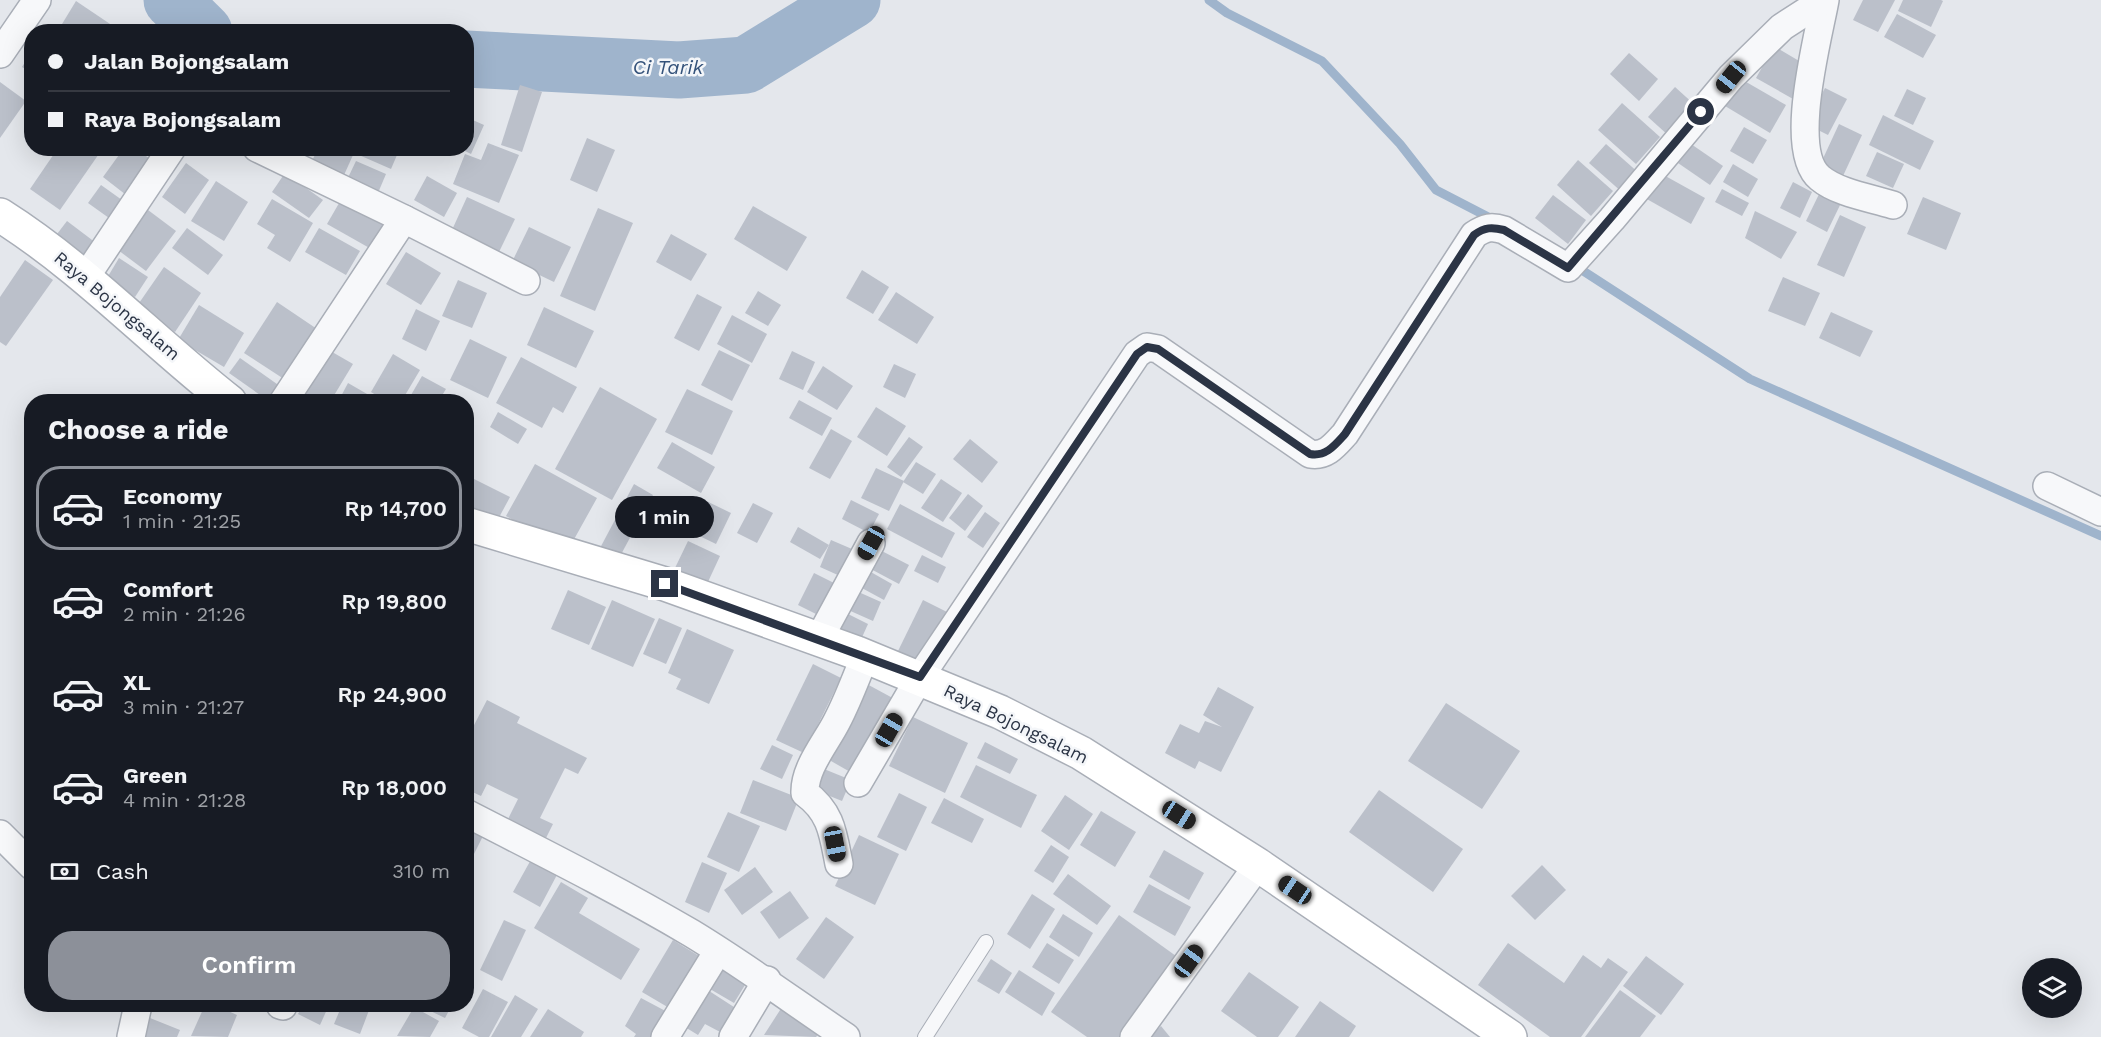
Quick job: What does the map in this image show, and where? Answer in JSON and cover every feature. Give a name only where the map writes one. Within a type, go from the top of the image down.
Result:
[{"type":"main road","name":"Raya Bojongsalam","points":[[0,215],[85,278],[221,394]]},
{"type":"main road","name":"Raya Bojongsalam","points":[[474,526],[665,584],[920,677],[1000,712],[1081,753],[1258,865],[1510,1037]]},
{"type":"street","points":[[0,54],[38,0]]},
{"type":"street","points":[[1824,0],[1804,112],[1809,165],[1814,172],[1830,184],[1893,205]]},
{"type":"street","points":[[858,783],[920,677],[1128,363],[1142,351],[1147,347],[1158,349],[1310,454],[1319,455],[1331,448],[1345,434],[1474,235],[1483,228],[1494,227],[1575,260],[1731,77],[1782,27],[1824,0]]},
{"type":"street","points":[[85,278],[167,156]]},
{"type":"street","points":[[274,156],[526,281]]},
{"type":"street","points":[[288,394],[404,219]]},
{"type":"street","points":[[2047,486],[2101,512]]},
{"type":"street","points":[[819,639],[871,543]]},
{"type":"street","points":[[839,864],[828,819],[816,801],[805,793],[805,786],[853,687],[865,656]]},
{"type":"street","points":[[474,817],[541,849],[692,934],[767,980],[846,1037]]},
{"type":"street","points":[[0,834],[24,858]]},
{"type":"street","points":[[1134,1037],[1258,865]]},
{"type":"street","points":[[665,1037],[717,951]]},
{"type":"street","points":[[733,1037],[767,980]]},
{"type":"street","points":[[131,1037],[136,1012]]},
{"type":"lane","points":[[925,1037],[986,942]]},
{"type":"building","points":[[1863,0],[1895,0],[1878,32],[1853,20]]},
{"type":"building","points":[[1903,0],[1943,1],[1931,27],[1898,11]]},
{"type":"building","points":[[76,1],[110,24],[62,24]]},
{"type":"building","points":[[1897,14],[1936,35],[1923,58],[1884,37]]},
{"type":"building","points":[[1774,46],[1811,68],[1793,99],[1756,78]]},
{"type":"building","points":[[1629,53],[1658,79],[1639,101],[1610,74]]},
{"type":"building","points":[[1741,79],[1786,105],[1770,133],[1725,106]]},
{"type":"building","points":[[0,82],[24,100],[24,104],[0,138]]},
{"type":"building","points":[[520,85],[542,92],[522,152],[501,145]]},
{"type":"building","points":[[1675,87],[1696,106],[1669,136],[1648,117]]},
{"type":"building","points":[[1825,88],[1847,99],[1828,135],[1806,124]]},
{"type":"building","points":[[1907,89],[1926,98],[1913,125],[1894,116]]},
{"type":"building","points":[[1622,103],[1660,137],[1636,164],[1598,130]]},
{"type":"building","points":[[1883,115],[1934,141],[1920,170],[1869,145]]},
{"type":"building","points":[[474,121],[484,125],[474,147]]},
{"type":"building","points":[[1839,124],[1862,135],[1843,176],[1820,165]]},
{"type":"building","points":[[1744,127],[1767,140],[1753,164],[1730,151]]},
{"type":"building","points":[[587,138],[615,150],[597,192],[570,180]]},
{"type":"building","points":[[488,143],[519,155],[499,203],[453,184],[464,156],[481,160]]},
{"type":"building","points":[[1606,144],[1640,174],[1623,193],[1589,163]]},
{"type":"building","points":[[1691,144],[1723,166],[1710,185],[1678,163]]},
{"type":"building","points":[[1877,152],[1904,164],[1893,188],[1866,176]]},
{"type":"building","points":[[53,156],[97,156],[60,210],[30,189]]},
{"type":"building","points":[[118,156],[146,156],[156,164],[130,198],[103,177]]},
{"type":"building","points":[[314,156],[353,156],[340,184],[308,170]]},
{"type":"building","points":[[361,156],[397,156],[391,169]]},
{"type":"building","points":[[1578,160],[1613,191],[1591,216],[1557,185]]},
{"type":"building","points":[[356,161],[386,174],[375,200],[344,186]]},
{"type":"building","points":[[186,163],[209,180],[185,214],[162,197]]},
{"type":"building","points":[[1733,164],[1758,179],[1748,197],[1723,182]]},
{"type":"building","points":[[285,173],[323,200],[309,218],[272,192]]},
{"type":"building","points":[[1660,173],[1705,198],[1691,224],[1645,198]]},
{"type":"building","points":[[427,176],[457,193],[444,217],[414,200]]},
{"type":"building","points":[[216,181],[248,202],[224,241],[191,221]]},
{"type":"building","points":[[1793,182],[1812,192],[1800,218],[1780,208]]},
{"type":"building","points":[[101,185],[129,205],[116,223],[88,203]]},
{"type":"building","points":[[1722,189],[1749,203],[1742,216],[1715,202]]},
{"type":"building","points":[[1821,190],[1842,201],[1827,232],[1806,221]]},
{"type":"building","points":[[1553,195],[1586,220],[1568,244],[1535,218]]},
{"type":"building","points":[[467,197],[515,219],[499,252],[452,230]]},
{"type":"building","points":[[1923,197],[1961,213],[1946,250],[1907,234]]},
{"type":"building","points":[[342,198],[388,224],[373,250],[327,224]]},
{"type":"building","points":[[272,199],[313,223],[290,262],[267,248],[275,235],[257,224]]},
{"type":"building","points":[[753,206],[807,237],[787,271],[734,239]]},
{"type":"building","points":[[598,208],[633,223],[595,311],[560,296]]},
{"type":"building","points":[[148,210],[176,231],[146,271],[118,250]]},
{"type":"building","points":[[1755,211],[1797,232],[1781,259],[1745,238]]},
{"type":"building","points":[[1840,215],[1866,227],[1844,277],[1817,265]]},
{"type":"building","points":[[67,221],[100,246],[87,264],[54,238]]},
{"type":"building","points":[[529,227],[571,247],[554,282],[512,262]]},
{"type":"building","points":[[187,228],[223,255],[208,275],[172,248]]},
{"type":"building","points":[[319,228],[360,251],[346,275],[305,252]]},
{"type":"building","points":[[671,234],[707,254],[691,281],[656,262]]},
{"type":"building","points":[[406,252],[441,273],[421,305],[386,284]]},
{"type":"building","points":[[119,258],[148,277],[135,297],[107,278]]},
{"type":"building","points":[[25,260],[53,280],[6,346],[0,342],[0,297]]},
{"type":"building","points":[[164,267],[201,293],[175,332],[137,306]]},
{"type":"building","points":[[862,270],[889,287],[873,314],[846,298]]},
{"type":"building","points":[[1783,277],[1820,293],[1805,326],[1768,311]]},
{"type":"building","points":[[458,280],[487,293],[472,328],[442,316]]},
{"type":"building","points":[[758,291],[781,305],[768,326],[745,313]]},
{"type":"building","points":[[896,292],[934,317],[917,344],[878,320]]},
{"type":"building","points":[[697,294],[722,307],[699,351],[674,338]]},
{"type":"building","points":[[277,302],[320,331],[287,381],[244,353]]},
{"type":"building","points":[[199,305],[244,333],[224,367],[178,340]]},
{"type":"building","points":[[544,307],[594,331],[576,368],[527,345]]},
{"type":"building","points":[[416,309],[440,321],[426,351],[402,339]]},
{"type":"building","points":[[1831,312],[1873,331],[1860,357],[1819,338]]},
{"type":"building","points":[[732,315],[767,334],[752,363],[717,344]]},
{"type":"building","points":[[470,339],[507,357],[488,398],[450,380]]},
{"type":"building","points":[[327,349],[353,364],[335,394],[302,393]]},
{"type":"building","points":[[719,350],[750,365],[732,401],[701,385]]},
{"type":"building","points":[[792,351],[815,362],[803,390],[779,379]]},
{"type":"building","points":[[393,354],[420,370],[406,394],[374,394],[371,392]]},
{"type":"building","points":[[521,357],[577,387],[563,413],[553,407],[542,428],[496,403]]},
{"type":"building","points":[[240,358],[284,389],[279,394],[259,394],[229,373]]},
{"type":"building","points":[[894,364],[916,374],[905,398],[883,387]]},
{"type":"building","points":[[823,366],[853,386],[837,410],[807,392]]},
{"type":"building","points":[[422,376],[446,389],[443,394],[412,394]]},
{"type":"building","points":[[348,383],[367,394],[342,394]]},
{"type":"building","points":[[600,387],[657,419],[612,500],[555,469]]},
{"type":"building","points":[[687,389],[733,411],[712,455],[665,432]]},
{"type":"building","points":[[799,400],[832,418],[822,436],[789,418]]},
{"type":"building","points":[[876,407],[906,426],[887,456],[857,437]]},
{"type":"building","points":[[498,412],[527,429],[518,444],[490,427]]},
{"type":"building","points":[[831,429],[852,441],[830,479],[809,468]]},
{"type":"building","points":[[909,437],[923,447],[901,477],[887,467]]},
{"type":"building","points":[[970,439],[998,462],[982,483],[953,459]]},
{"type":"building","points":[[672,442],[715,467],[701,493],[657,468]]},
{"type":"building","points":[[916,462],[936,474],[923,494],[903,482]]},
{"type":"building","points":[[535,464],[597,498],[572,543],[550,531],[546,538],[506,516]]},
{"type":"building","points":[[876,468],[904,481],[889,511],[861,498]]},
{"type":"building","points":[[474,479],[510,497],[496,523],[474,512]]},
{"type":"building","points":[[941,479],[962,493],[943,522],[921,508]]},
{"type":"building","points":[[634,484],[653,495],[618,560],[599,550]]},
{"type":"building","points":[[968,494],[983,506],[965,531],[949,518]]},
{"type":"building","points":[[696,496],[731,513],[716,544],[681,527]]},
{"type":"building","points":[[851,500],[879,514],[869,533],[842,519]]},
{"type":"building","points":[[753,503],[773,513],[757,543],[737,533]]},
{"type":"building","points":[[900,504],[955,533],[942,558],[887,529]]},
{"type":"building","points":[[985,512],[1000,523],[983,548],[967,537]]},
{"type":"building","points":[[798,527],[829,545],[820,559],[790,542]]},
{"type":"building","points":[[831,540],[852,549],[840,576],[820,567]]},
{"type":"building","points":[[688,541],[720,556],[707,584],[675,568]]},
{"type":"building","points":[[876,548],[909,565],[899,584],[867,567]]},
{"type":"building","points":[[922,555],[946,567],[938,583],[914,571]]},
{"type":"building","points":[[869,571],[892,584],[884,600],[860,587]]},
{"type":"building","points":[[814,573],[834,583],[818,615],[798,605]]},
{"type":"building","points":[[568,590],[606,607],[589,645],[551,629]]},
{"type":"building","points":[[854,590],[881,602],[873,621],[846,609]]},
{"type":"building","points":[[612,600],[655,619],[633,667],[591,649]]},
{"type":"building","points":[[923,600],[947,612],[922,663],[898,651]]},
{"type":"building","points":[[844,612],[868,624],[859,644],[834,631]]},
{"type":"building","points":[[659,618],[682,628],[666,664],[643,654]]},
{"type":"building","points":[[687,629],[734,650],[709,704],[676,689],[681,679],[668,673]]},
{"type":"building","points":[[813,664],[841,678],[804,753],[776,740]]},
{"type":"building","points":[[865,683],[900,702],[859,777],[824,757]]},
{"type":"building","points":[[1218,687],[1254,707],[1221,772],[1199,761],[1195,769],[1165,753],[1180,724],[1199,733],[1205,721],[1222,727],[1203,715]]},
{"type":"building","points":[[487,700],[520,717],[517,723],[587,758],[578,774],[565,768],[540,818],[553,824],[541,848],[503,829],[518,799],[487,784],[481,796],[474,793],[474,725]]},
{"type":"building","points":[[1446,703],[1520,751],[1482,809],[1408,761]]},
{"type":"building","points":[[913,717],[968,743],[945,793],[889,766]]},
{"type":"building","points":[[985,742],[1018,759],[1010,774],[977,758]]},
{"type":"building","points":[[772,745],[793,755],[782,779],[760,769]]},
{"type":"building","points":[[976,765],[1037,795],[1021,828],[960,797]]},
{"type":"building","points":[[824,769],[851,780],[842,801],[815,790]]},
{"type":"building","points":[[753,780],[799,798],[786,831],[740,813]]},
{"type":"building","points":[[1379,790],[1463,849],[1433,892],[1349,832]]},
{"type":"building","points":[[899,793],[927,807],[906,851],[877,837]]},
{"type":"building","points":[[1065,795],[1093,814],[1069,850],[1041,831]]},
{"type":"building","points":[[944,798],[984,819],[972,843],[931,823]]},
{"type":"building","points":[[1101,811],[1136,832],[1115,867],[1080,845]]},
{"type":"building","points":[[728,812],[760,826],[739,872],[707,857]]},
{"type":"building","points":[[474,832],[483,836],[474,854]]},
{"type":"building","points":[[859,835],[899,854],[875,905],[835,886]]},
{"type":"building","points":[[1051,845],[1069,857],[1053,883],[1034,871]]},
{"type":"building","points":[[1164,850],[1204,873],[1189,900],[1149,877]]},
{"type":"building","points":[[533,856],[559,871],[540,907],[513,892]]},
{"type":"building","points":[[702,862],[727,873],[709,913],[685,902]]},
{"type":"building","points":[[1542,865],[1566,890],[1535,920],[1511,896]]},
{"type":"building","points":[[755,867],[773,892],[742,915],[724,890]]},
{"type":"building","points":[[1068,874],[1111,906],[1097,925],[1053,894]]},
{"type":"building","points":[[561,882],[588,898],[579,913],[640,949],[621,980],[534,928]]},
{"type":"building","points":[[1149,884],[1191,907],[1175,936],[1133,912]]},
{"type":"building","points":[[790,891],[809,918],[779,939],[760,912]]},
{"type":"building","points":[[1032,894],[1055,909],[1030,949],[1007,934]]},
{"type":"building","points":[[1063,914],[1093,933],[1079,957],[1049,937]]},
{"type":"building","points":[[1119,915],[1176,956],[1119,1037],[1087,1037],[1051,1012]]},
{"type":"building","points":[[826,917],[854,937],[824,979],[796,959]]},
{"type":"building","points":[[504,920],[526,930],[502,981],[480,970]]},
{"type":"building","points":[[673,940],[707,961],[676,1012],[642,992]]},
{"type":"building","points":[[1047,943],[1074,960],[1059,984],[1032,967]]},
{"type":"building","points":[[1508,943],[1564,983],[1583,955],[1601,968],[1608,958],[1628,972],[1581,1037],[1550,1037],[1478,985]]},
{"type":"building","points":[[1646,956],[1684,984],[1661,1015],[1623,986]]},
{"type":"building","points":[[991,959],[1012,973],[999,994],[977,981]]},
{"type":"building","points":[[725,967],[748,980],[734,1003],[710,989]]},
{"type":"building","points":[[1019,970],[1055,993],[1042,1016],[1005,992]]},
{"type":"building","points":[[1249,972],[1299,1007],[1278,1037],[1257,1037],[1221,1011]]},
{"type":"building","points":[[703,987],[737,1009],[722,1033],[705,1024],[698,1035],[680,1024]]},
{"type":"building","points":[[483,989],[508,1002],[489,1037],[479,1037],[462,1028],[471,1012],[474,1012],[474,1006]]},
{"type":"building","points":[[1620,990],[1656,1016],[1640,1037],[1585,1037]]},
{"type":"building","points":[[515,995],[538,1009],[521,1037],[491,1037]]},
{"type":"building","points":[[641,998],[673,1015],[660,1037],[634,1037],[636,1034],[625,1026]]},
{"type":"building","points":[[1320,1001],[1356,1026],[1349,1037],[1295,1037]]},
{"type":"building","points":[[782,1007],[820,1032],[816,1037],[764,1035]]},
{"type":"building","points":[[548,1009],[584,1032],[581,1037],[530,1037]]},
{"type":"building","points":[[202,1012],[230,1012],[237,1015],[228,1037],[191,1036]]},
{"type":"building","points":[[299,1012],[326,1012],[320,1025],[298,1014]]},
{"type":"building","points":[[339,1012],[368,1012],[360,1034],[334,1024]]},
{"type":"building","points":[[411,1012],[423,1012],[439,1021],[430,1037],[397,1036]]},
{"type":"building","points":[[433,1012],[448,1012],[445,1018]]},
{"type":"building","points":[[145,1016],[180,1030],[177,1037],[136,1037]]},
{"type":"building","points":[[1161,1026],[1170,1037],[1148,1037]]},
{"type":"waterway","name":"Ci Tarik","points":[[172,0],[196,24]]},
{"type":"waterway","name":"Ci Tarik","points":[[474,59],[679,70],[746,65],[852,0]]},
{"type":"waterway","points":[[1209,0],[1227,13],[1322,61],[1400,144],[1436,190],[1494,220]]},
{"type":"waterway","points":[[1574,265],[1750,379],[2101,536]]},
{"type":"route","points":[[665,584],[920,677],[1128,363],[1137,354],[1147,347],[1158,349],[1310,454],[1325,453],[1345,434],[1474,235],[1483,228],[1494,227],[1504,230],[1568,268],[1701,112]]}]
